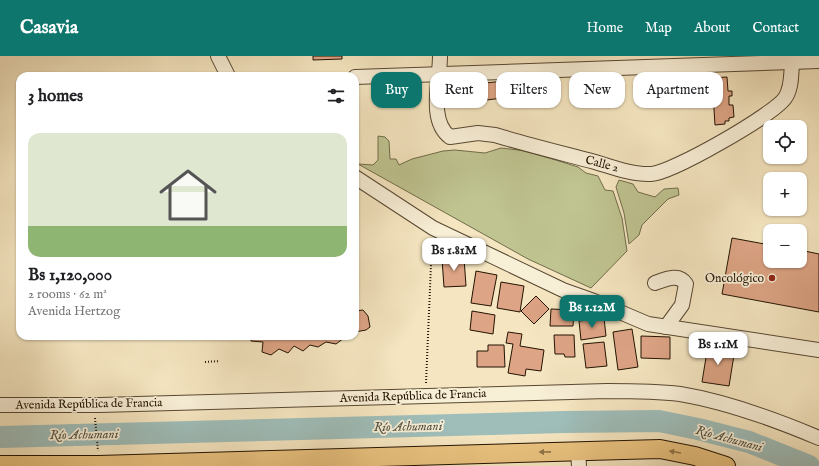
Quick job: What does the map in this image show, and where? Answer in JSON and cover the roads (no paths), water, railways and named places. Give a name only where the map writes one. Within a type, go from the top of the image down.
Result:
[{"type":"main road","points":[[0,465],[123,465],[578,459],[660,449],[695,456],[726,466]]},
{"type":"street","points":[[218,56],[226,67]]},
{"type":"street","name":"Calle 2","points":[[440,56],[440,72]]},
{"type":"street","points":[[477,72],[683,61],[792,63],[819,61]]},
{"type":"street","name":"Calle 2","points":[[436,108],[439,125],[450,137],[478,133],[495,135],[624,170],[651,174],[664,172],[684,163],[778,105],[786,97],[790,85],[792,63]]},
{"type":"street","points":[[359,77],[430,74]]},
{"type":"street","points":[[359,180],[433,228],[563,290],[594,301],[648,324],[819,350]]},
{"type":"street","points":[[655,283],[677,277],[683,280],[686,284],[682,305],[666,327]]},
{"type":"street","name":"Avenida República de Francia","points":[[0,405],[100,405],[607,391],[678,394],[739,408],[819,438]]},
{"type":"waterway","name":"Río Achumani","points":[[0,437],[564,422],[659,421],[749,442],[809,466]]},
{"type":"place","name":"Oncológico","points":[[772,278]]}]
